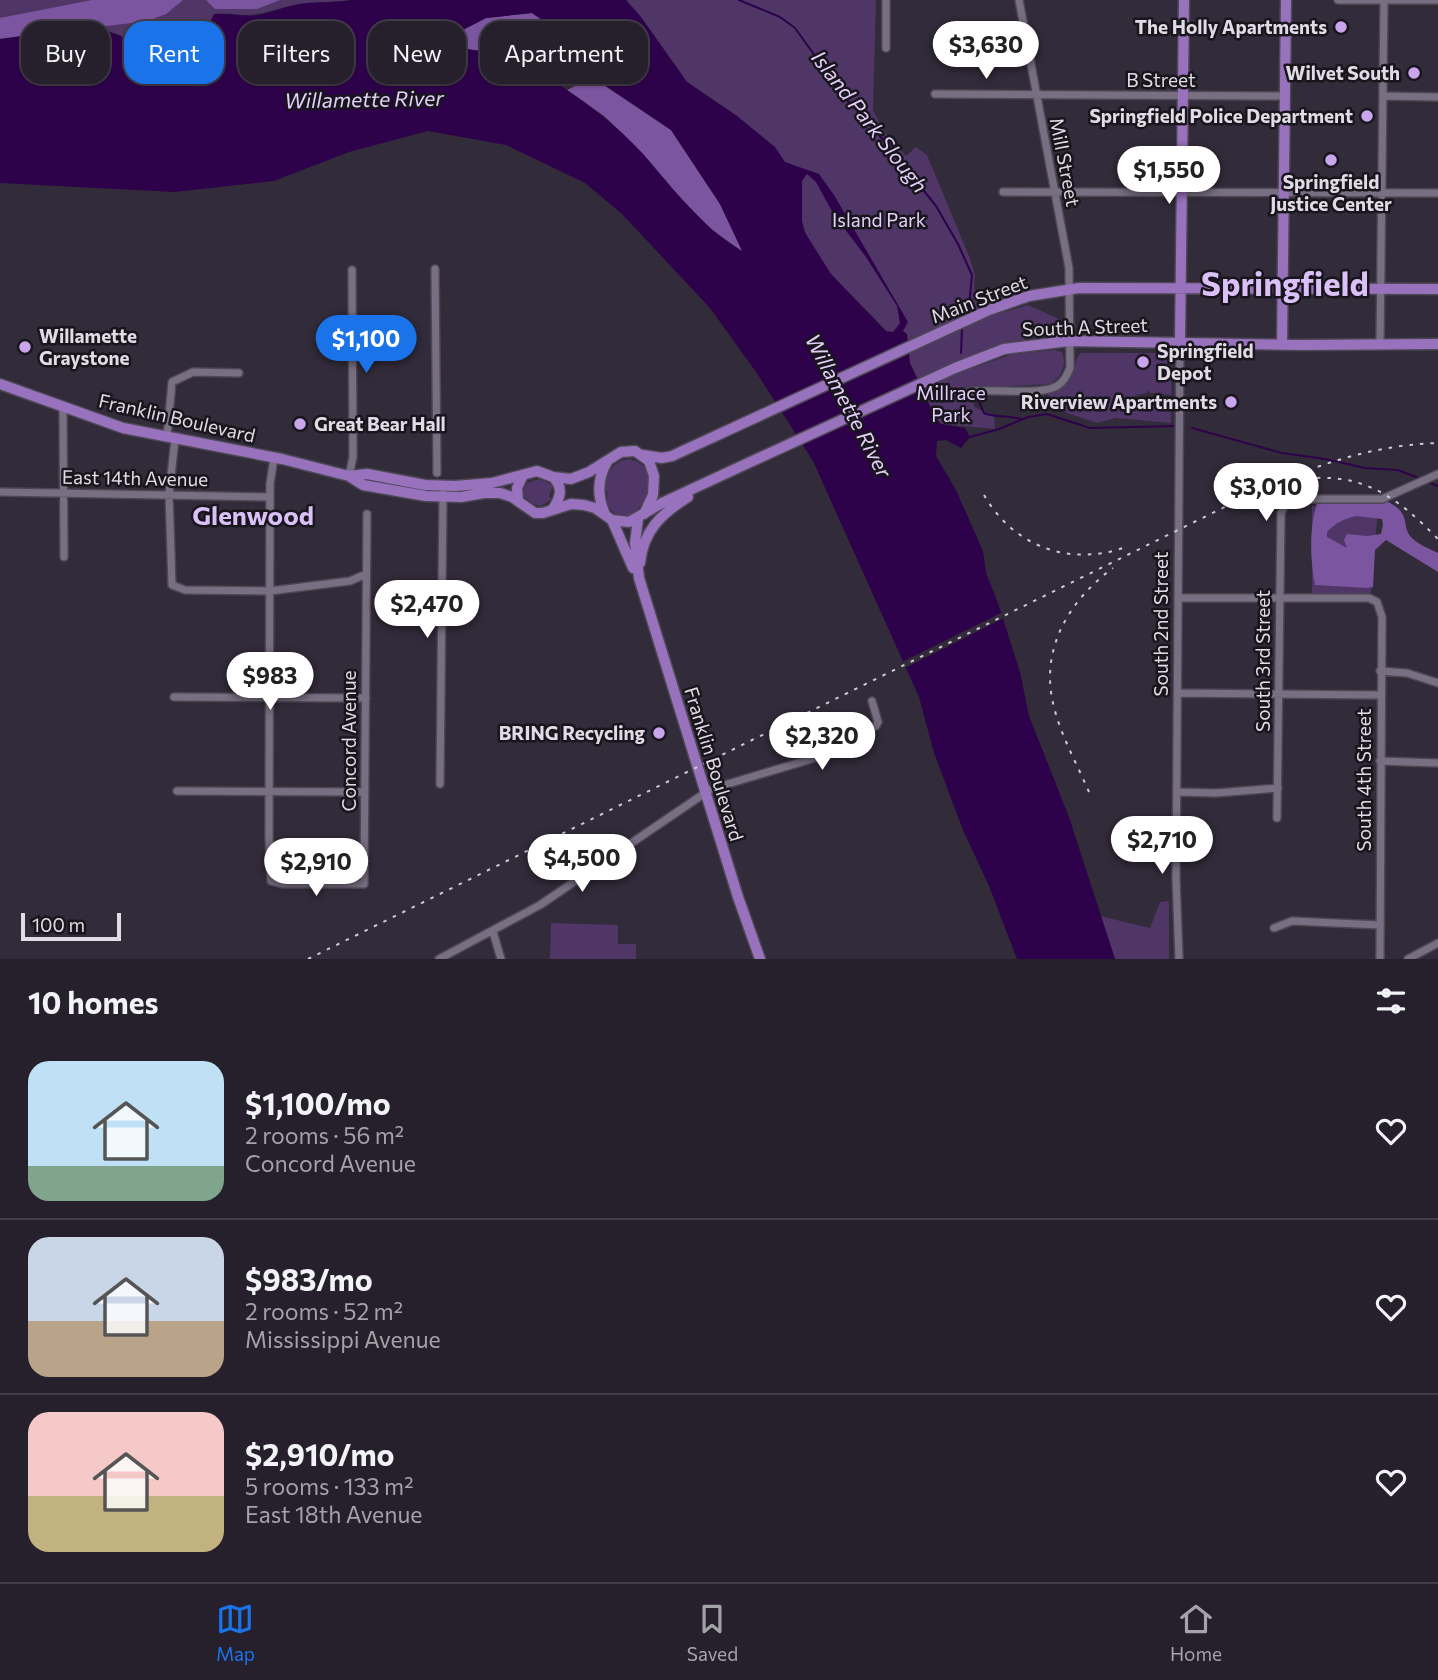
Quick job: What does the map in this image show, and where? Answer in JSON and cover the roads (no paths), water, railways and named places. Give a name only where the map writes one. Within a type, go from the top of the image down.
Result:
[{"type":"main road","name":"South 2nd Street","points":[[1180,341],[1184,0]]},
{"type":"main road","points":[[1282,345],[1286,0]]},
{"type":"main road","name":"Main Street","points":[[643,455],[663,458],[688,448],[989,310],[1029,296],[1071,288],[1438,289]]},
{"type":"main road","points":[[986,355],[1021,341],[1065,335],[1069,327]]},
{"type":"main road","name":"South A Street","points":[[641,517],[662,503],[955,368],[1018,346],[1069,341],[1282,345],[1438,344]]},
{"type":"main road","name":"Franklin Boulevard","points":[[0,384],[123,428],[274,458],[349,476],[363,485],[443,498],[495,492],[508,495],[535,513],[578,504],[595,508],[623,523],[641,517]]},
{"type":"main road","name":"Franklin Boulevard","points":[[349,476],[367,474],[410,483],[443,485],[492,483],[537,471],[566,479],[580,476],[626,451],[635,451],[652,465],[655,480],[653,495],[641,517],[635,543],[639,578]]},
{"type":"main road","name":"Franklin Boulevard","points":[[608,460],[601,473],[600,502],[639,578],[738,897],[760,959]]},
{"type":"main road","points":[[518,501],[517,488],[523,475]]},
{"type":"main road","points":[[553,477],[561,491],[553,510]]},
{"type":"main road","points":[[639,578],[642,547],[652,526],[673,507],[715,480]]},
{"type":"street","points":[[886,0],[886,48]]},
{"type":"street","name":"Mill Street","points":[[969,392],[1043,390],[1058,385],[1067,377],[1070,368],[1071,288],[1019,0]]},
{"type":"street","points":[[1338,0],[1438,1]]},
{"type":"street","points":[[1380,345],[1384,0]]},
{"type":"street","name":"B Street","points":[[934,94],[1284,96]]},
{"type":"street","points":[[1383,96],[1438,97]]},
{"type":"street","points":[[1003,192],[1438,193]]},
{"type":"street","points":[[349,476],[353,457],[352,270]]},
{"type":"street","points":[[435,270],[437,472]]},
{"type":"street","name":"South 2nd Street","points":[[1179,959],[1176,878],[1180,341]]},
{"type":"street","points":[[239,373],[193,372],[172,382],[169,494],[172,585],[185,590],[270,591],[350,581],[366,575]]},
{"type":"street","points":[[63,408],[64,557]]},
{"type":"street","points":[[269,790],[269,497],[274,458]]},
{"type":"street","name":"South 3rd Street","points":[[1277,818],[1280,513],[1285,505],[1301,499],[1382,499],[1436,475]]},
{"type":"street","points":[[440,784],[443,485]]},
{"type":"street","name":"East 14th Avenue","points":[[0,492],[269,497]]},
{"type":"street","name":"Concord Avenue","points":[[269,790],[271,881],[283,884],[364,884],[367,514]]},
{"type":"street","points":[[1178,598],[1279,596]]},
{"type":"street","name":"South 4th Street","points":[[1279,596],[1369,598],[1377,602],[1381,617],[1380,959]]},
{"type":"street","points":[[1380,671],[1408,673],[1438,683]]},
{"type":"street","points":[[1178,693],[1380,695]]},
{"type":"street","points":[[174,697],[366,698]]},
{"type":"street","points":[[439,959],[493,932],[601,865],[705,792],[845,749],[856,733],[876,726],[878,722],[872,701]]},
{"type":"street","points":[[1380,761],[1438,763]]},
{"type":"street","points":[[1177,792],[1216,793],[1278,788]]},
{"type":"street","points":[[177,791],[365,792]]},
{"type":"street","points":[[1274,928],[1283,923],[1303,920],[1380,925]]},
{"type":"street","points":[[493,932],[501,959]]},
{"type":"street","points":[[1408,959],[1438,943]]},
{"type":"water","name":"Willamette River","points":[[352,0],[626,0],[644,21],[544,21],[532,13],[486,18],[466,28],[466,21],[368,21],[368,84],[466,84],[466,49],[480,51],[480,84],[557,84],[610,122],[643,154],[701,219],[742,251],[720,204],[671,130],[603,84],[648,84],[648,27],[687,82],[737,116],[775,147],[785,162],[819,174],[908,322],[903,331],[907,334],[910,363],[935,417],[941,424],[965,428],[970,437],[961,448],[946,440],[937,441],[936,456],[956,490],[983,551],[986,573],[1020,672],[1029,716],[1069,817],[1115,959],[1017,959],[934,753],[919,697],[813,461],[756,372],[710,308],[622,214],[585,183],[506,145],[428,131],[349,152],[274,181],[174,192],[0,183],[0,39],[21,36],[21,84],[110,84],[110,32],[124,37],[124,84],[224,84],[224,21],[210,21],[214,14],[258,15],[301,4]],"holes":[[[807,174],[816,182],[834,215],[866,257],[897,306],[900,323],[893,332],[886,331],[831,274],[804,231],[802,181]]]},
{"type":"waterway","name":"Island Park Slough","points":[[739,0],[780,17],[795,28],[846,99],[871,125],[936,206],[972,275],[969,306],[961,319]]},
{"type":"waterway","name":"Island Park Slough","points":[[961,353],[962,328]]},
{"type":"waterway","name":"Island Park Slough","points":[[976,395],[984,413],[1021,419]]},
{"type":"waterway","points":[[970,437],[1028,417],[1047,414],[1090,428],[1177,426]]},
{"type":"waterway","points":[[1192,428],[1282,453],[1365,468],[1398,470],[1421,479]]},
{"type":"waterway","points":[[1426,481],[1438,486]]},
{"type":"railway","points":[[308,959],[1249,495],[1341,459],[1388,448],[1438,443]]},
{"type":"railway","points":[[1296,480],[1339,479],[1375,489],[1407,510],[1438,539]]},
{"type":"railway","points":[[984,495],[996,513],[1011,528],[1027,540],[1045,548],[1084,555],[1126,547]]},
{"type":"railway","points":[[1089,792],[1057,718],[1050,686],[1051,666],[1054,647],[1071,612],[1097,581],[1113,568]]},
{"type":"place","name":"The Holly Apartments","points":[[1341,27]]},
{"type":"place","name":"Wilvet South","points":[[1414,73]]},
{"type":"place","name":"Springfield Police Department","points":[[1367,116]]},
{"type":"place","name":"Springfield Justice Center","points":[[1331,160]]},
{"type":"place","name":"Willamette Graystone","points":[[25,347]]},
{"type":"place","name":"Springfield Depot","points":[[1143,362]]},
{"type":"place","name":"Riverview Apartments","points":[[1231,402]]},
{"type":"place","name":"Great Bear Hall","points":[[300,424]]},
{"type":"place","name":"BRING Recycling","points":[[659,733]]},
{"type":"district","name":"Springfield","points":[[1285,284]]},
{"type":"district","name":"Glenwood","points":[[253,516]]},
{"type":"park label","name":"Island Park","points":[[879,220]]},
{"type":"park label","name":"Millrace Park","points":[[951,404]]}]
